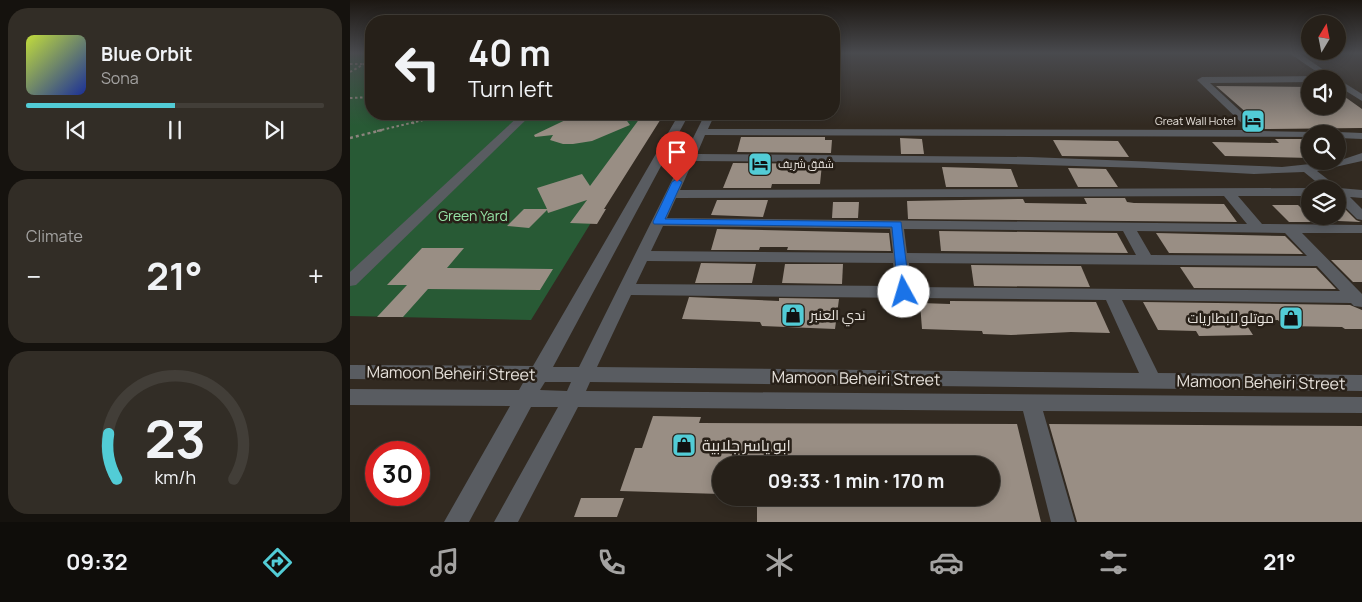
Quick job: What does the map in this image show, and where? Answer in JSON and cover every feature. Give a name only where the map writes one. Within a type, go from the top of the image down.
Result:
[{"type":"street","points":[[1258,133],[1202,80],[1301,79]]},
{"type":"street","points":[[1346,87],[1362,98]]},
{"type":"street","points":[[350,281],[521,120]]},
{"type":"street","points":[[456,522],[681,120]]},
{"type":"street","points":[[506,522],[573,398],[707,120]]},
{"type":"street","points":[[701,132],[1301,134]]},
{"type":"street","points":[[1346,135],[1362,136]]},
{"type":"street","points":[[689,157],[1143,164],[1278,171],[1301,169]]},
{"type":"street","points":[[1356,159],[1362,171]]},
{"type":"street","points":[[1309,170],[1321,180]]},
{"type":"street","points":[[671,194],[753,196],[904,193],[1301,192]]},
{"type":"street","points":[[1228,193],[1258,228]]},
{"type":"street","points":[[1346,193],[1362,194]]},
{"type":"street","points":[[1346,200],[1362,216]]},
{"type":"street","points":[[658,222],[1362,229]]},
{"type":"street","points":[[897,224],[904,292]]},
{"type":"street","points":[[1128,227],[1146,260]]},
{"type":"street","points":[[1290,228],[1359,301]]},
{"type":"street","points":[[642,256],[1322,261]]},
{"type":"street","points":[[626,289],[1111,294],[1359,301]]},
{"type":"street","points":[[1111,294],[1152,381]]},
{"type":"street","name":"Mamoon Beheiri Street","points":[[350,372],[1362,384]]},
{"type":"street","name":"Mamoon Beheiri Street","points":[[350,397],[1362,405]]},
{"type":"street","points":[[1031,402],[1063,522]]},
{"type":"path","points":[[350,98],[365,97]]},
{"type":"path","points":[[411,120],[414,124]]},
{"type":"path","points":[[350,138],[428,120]]},
{"type":"green space","name":"Green Yard","points":[[350,77],[365,77],[365,120],[654,120],[531,320],[350,316]]},
{"type":"building","points":[[1216,86],[1301,87],[1301,115],[1346,115],[1346,98],[1362,109],[1362,128],[1346,128],[1346,125],[1301,125],[1301,129],[1265,129]]},
{"type":"building","points":[[565,120],[626,120],[630,125],[592,141],[573,144],[563,144],[550,140],[553,135],[535,137],[534,135]]},
{"type":"building","points":[[639,120],[660,120],[604,209],[606,209],[597,224],[570,223],[587,200],[548,213],[547,210],[529,228],[507,226],[524,209],[547,209],[537,188],[582,174],[590,186]]},
{"type":"building","points":[[741,137],[825,137],[825,140],[832,140],[831,153],[737,152]]},
{"type":"building","points":[[900,138],[922,139],[924,154],[901,154]]},
{"type":"building","points":[[1275,139],[1301,139],[1301,158],[1225,156],[1212,142],[1279,143]]},
{"type":"building","points":[[1053,140],[1118,141],[1129,157],[1062,156]]},
{"type":"building","points":[[733,163],[822,164],[820,184],[772,184],[771,188],[723,188]]},
{"type":"building","points":[[942,167],[1011,169],[1018,187],[946,187]]},
{"type":"building","points":[[1068,168],[1106,169],[1118,187],[1078,187]]},
{"type":"building","points":[[1084,198],[1125,198],[1127,202],[1134,203],[1224,204],[1237,222],[908,219],[907,201],[1023,199],[1025,203],[1087,204]]},
{"type":"building","points":[[717,200],[768,200],[763,217],[711,215]]},
{"type":"building","points":[[833,202],[859,202],[858,218],[832,218]]},
{"type":"building","points":[[1272,205],[1298,205],[1301,208],[1301,222],[1289,222]]},
{"type":"building","points":[[1346,210],[1356,220],[1361,222],[1346,221]]},
{"type":"building","points":[[717,229],[889,233],[891,251],[787,250],[788,247],[760,247],[759,250],[711,250]]},
{"type":"building","points":[[939,231],[1117,233],[1128,253],[941,251]]},
{"type":"building","points":[[1156,233],[1285,236],[1303,254],[1169,253]]},
{"type":"building","points":[[422,248],[464,248],[447,268],[553,269],[540,290],[428,289],[403,317],[377,317],[407,285],[387,285]]},
{"type":"building","points":[[1331,260],[1362,260],[1362,282],[1353,282]]},
{"type":"building","points":[[701,263],[756,264],[752,283],[695,283]]},
{"type":"building","points":[[785,264],[843,264],[842,284],[782,283]]},
{"type":"building","points":[[971,265],[1081,266],[1090,287],[974,286]]},
{"type":"building","points":[[1180,267],[1316,268],[1336,289],[1194,288]]},
{"type":"building","points":[[689,297],[779,301],[779,298],[839,299],[835,329],[762,326],[760,322],[682,319]]},
{"type":"building","points":[[950,301],[1096,302],[1110,333],[1071,332],[1011,335],[983,334],[982,331],[922,329],[920,303],[950,304]]},
{"type":"building","points":[[1143,302],[1350,305],[1362,310],[1362,329],[1283,326],[1278,320],[1244,321],[1253,335],[1199,336],[1196,331],[1158,330]]},
{"type":"building","points":[[653,416],[701,417],[699,423],[1017,424],[1041,522],[757,522],[757,506],[1000,506],[1000,456],[712,456],[712,494],[620,491],[635,448],[642,448]]},
{"type":"building","points":[[1049,424],[1362,426],[1362,522],[1077,522]]},
{"type":"building","points":[[581,498],[624,498],[617,517],[574,517]]},
{"type":"place","name":"Great Wall Hotel","points":[[1253,121]]},
{"type":"place","name":"شقق شريف","points":[[760,164]]},
{"type":"place","name":"ندي العنبر","points":[[793,315]]},
{"type":"place","name":"موتلو للبطاريات","points":[[1291,318]]},
{"type":"place","name":"ابو ياسر جلابية","points":[[684,445]]},
{"type":"route","points":[[677,182],[658,222],[897,224],[904,292]]}]
